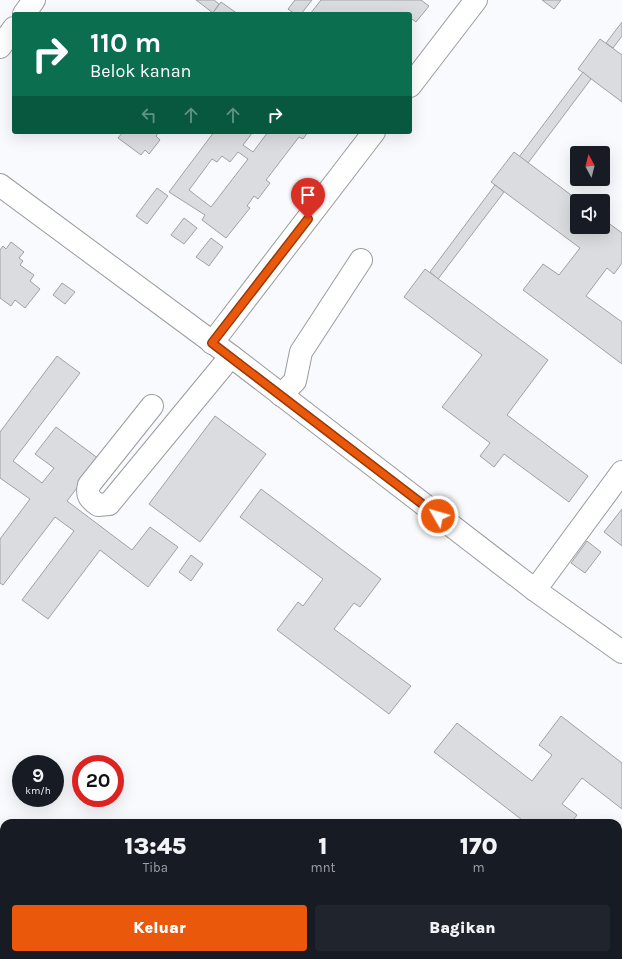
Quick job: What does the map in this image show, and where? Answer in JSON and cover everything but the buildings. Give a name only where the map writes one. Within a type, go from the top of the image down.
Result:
[{"type":"lane","points":[[25,12],[34,0]]},
{"type":"lane","points":[[412,83],[476,0]]},
{"type":"lane","points":[[212,343],[372,134]]},
{"type":"lane","points":[[0,185],[231,356],[535,590],[622,652]]},
{"type":"lane","points":[[281,395],[295,381],[301,352],[361,260]]},
{"type":"lane","points":[[152,406],[89,485],[87,491],[89,498],[98,505],[109,504],[231,356]]},
{"type":"lane","points":[[535,590],[622,472]]},
{"type":"route","points":[[308,219],[212,343],[231,356],[438,516]]}]
